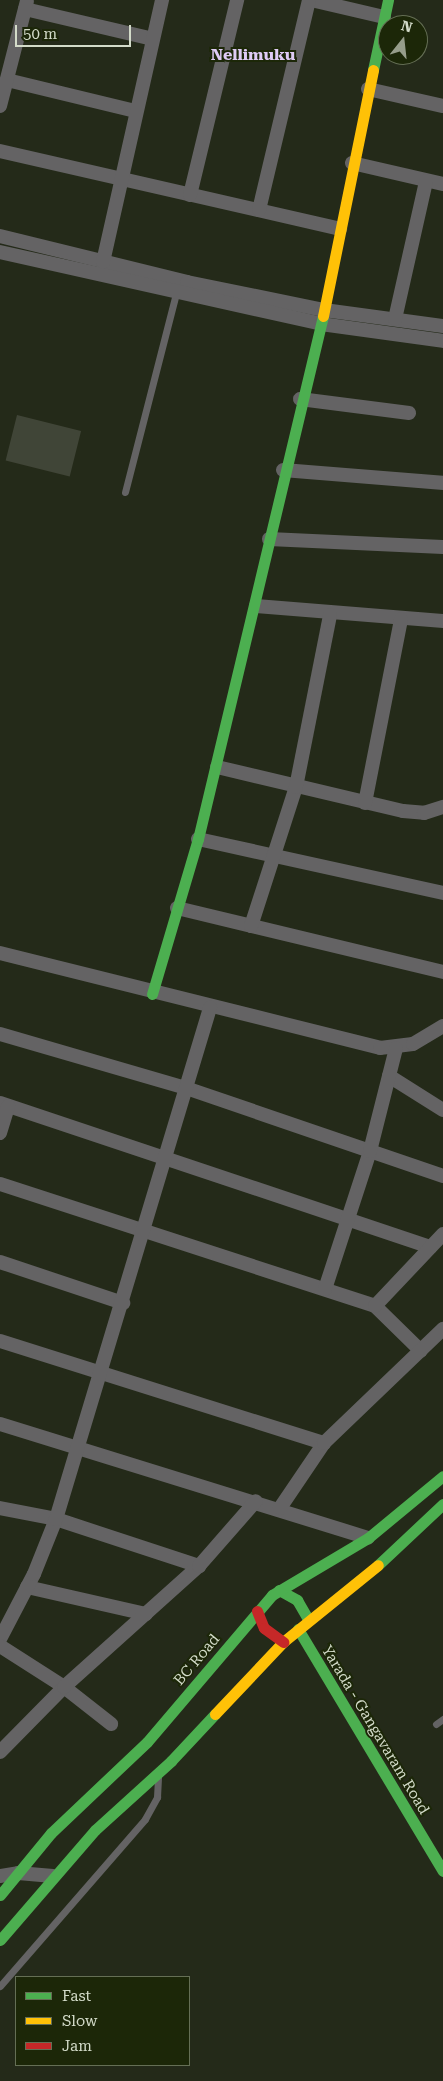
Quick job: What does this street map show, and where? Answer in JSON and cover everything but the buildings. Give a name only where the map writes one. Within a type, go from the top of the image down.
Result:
[{"type":"street","points":[[102,262],[162,0]]},
{"type":"street","points":[[190,195],[238,0]]},
{"type":"street","points":[[259,210],[310,0],[378,17]]},
{"type":"street","points":[[385,15],[388,0]]},
{"type":"street","points":[[0,106],[27,4],[153,40]]},
{"type":"street","points":[[152,994],[198,839],[256,606],[283,470],[321,324],[352,163],[378,45]]},
{"type":"street","points":[[7,80],[136,111]]},
{"type":"street","points":[[368,89],[443,105]]},
{"type":"street","points":[[0,150],[120,180],[340,229]]},
{"type":"street","points":[[352,163],[443,184]]},
{"type":"street","points":[[395,319],[426,180]]},
{"type":"street","points":[[0,236],[102,262],[324,310],[443,326]]},
{"type":"street","points":[[0,252],[176,294],[321,324],[443,340]]},
{"type":"street","points":[[300,399],[409,413]]},
{"type":"street","points":[[283,470],[443,483]]},
{"type":"street","points":[[269,538],[443,547]]},
{"type":"street","points":[[256,606],[330,615],[443,621]]},
{"type":"street","points":[[251,926],[276,856],[296,787],[330,615]]},
{"type":"street","points":[[365,803],[401,620]]},
{"type":"street","points":[[217,767],[365,803],[424,813],[443,807]]},
{"type":"street","points":[[198,839],[443,893]]},
{"type":"street","points":[[177,908],[443,972]]},
{"type":"street","points":[[0,953],[152,994],[380,1048],[396,1048],[431,1036],[443,1026]]},
{"type":"street","points":[[0,1639],[27,1587],[56,1519],[146,1233],[210,1008]]},
{"type":"street","points":[[0,1034],[186,1088],[443,1176]]},
{"type":"street","points":[[325,1290],[370,1152],[396,1048]]},
{"type":"street","points":[[389,1076],[443,1110]]},
{"type":"street","points":[[0,1133],[4,1105],[432,1247]]},
{"type":"street","points":[[0,1184],[375,1306],[421,1350]]},
{"type":"street","points":[[375,1306],[443,1234]]},
{"type":"street","points":[[0,1262],[123,1303]]},
{"type":"street","points":[[280,1508],[324,1443],[443,1329]]},
{"type":"street","points":[[0,1341],[103,1371],[324,1443]]},
{"type":"street","points":[[0,1424],[280,1508],[368,1538]]},
{"type":"street","name":"BC Road","points":[[0,1895],[60,1823],[147,1742],[257,1612],[279,1590],[368,1538],[443,1476]]},
{"type":"street","points":[[0,1752],[64,1688],[199,1566],[256,1501]]},
{"type":"street","points":[[0,1940],[53,1876],[95,1830],[157,1773],[283,1642],[308,1619],[366,1576],[443,1504]]},
{"type":"street","points":[[0,1508],[56,1519],[199,1566]]},
{"type":"street","points":[[27,1587],[146,1614]]},
{"type":"street","points":[[279,1590],[297,1600],[308,1619]]},
{"type":"street","points":[[257,1612],[264,1628],[283,1642]]},
{"type":"street","name":"Yarada - Gangavaram Road","points":[[298,1629],[443,1871]]},
{"type":"street","points":[[0,1646],[64,1688],[111,1724]]},
{"type":"street","points":[[0,1876],[18,1873],[53,1876]]},
{"type":"lane","points":[[125,492],[176,294]]},
{"type":"lane","points":[[436,1724],[443,1719]]},
{"type":"lane","points":[[0,1986],[145,1819],[157,1797],[157,1773]]},
{"type":"traffic: fast","points":[[373,70],[388,0]]},
{"type":"traffic: fast","points":[[152,994],[198,839],[323,316]]},
{"type":"traffic: fast","points":[[0,1895],[51,1833],[147,1742],[272,1595],[368,1538],[443,1476]]},
{"type":"traffic: fast","points":[[378,1565],[443,1504]]},
{"type":"traffic: fast","points":[[279,1590],[297,1600],[308,1619]]},
{"type":"traffic: fast","points":[[298,1629],[443,1871]]},
{"type":"traffic: fast","points":[[0,1940],[95,1830],[171,1761],[215,1714]]},
{"type":"traffic: slow","points":[[323,316],[373,70]]},
{"type":"traffic: slow","points":[[215,1714],[283,1642],[378,1565]]},
{"type":"traffic: jam","points":[[257,1611],[264,1628],[283,1642]]},
{"type":"district","name":"Nellimuku","points":[[253,55]]}]
